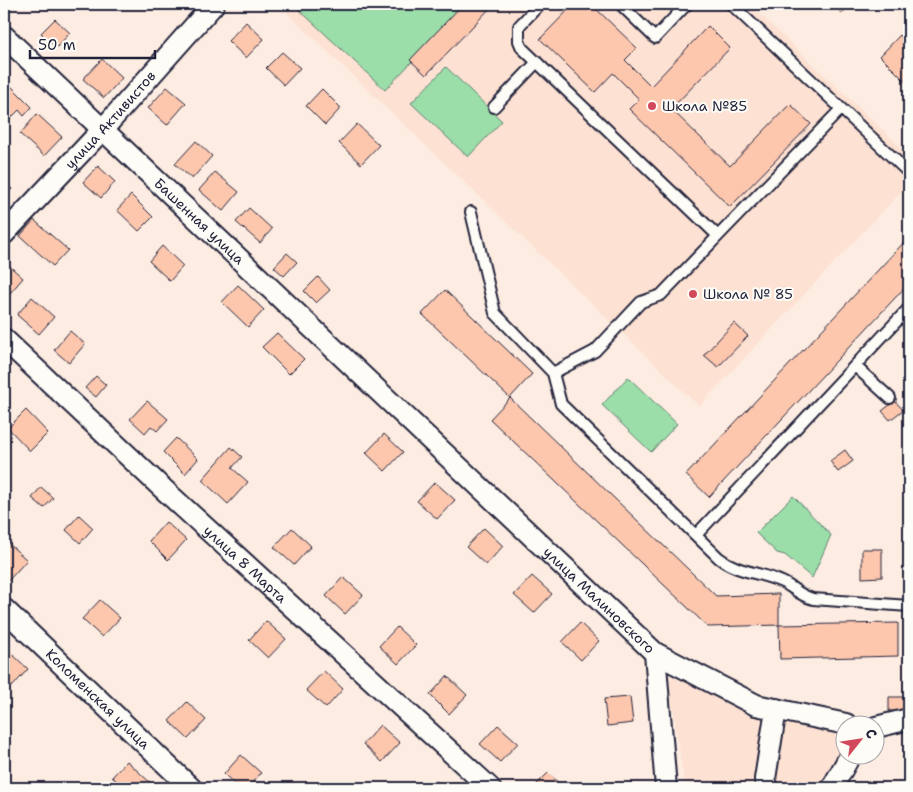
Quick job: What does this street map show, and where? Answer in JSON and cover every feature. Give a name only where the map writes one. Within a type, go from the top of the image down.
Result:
[{"type":"street","name":"улица Активистов","points":[[4,234],[103,129],[214,4]]},
{"type":"street","name":"Башенная улица","points":[[4,36],[395,406]]},
{"type":"street","name":"улица 8 Марта","points":[[4,339],[160,486],[490,788]]},
{"type":"street","name":"улица Малиновского","points":[[395,406],[655,653],[756,705],[836,722]]},
{"type":"street","name":"Коломенская улица","points":[[4,608],[192,788]]},
{"type":"street","points":[[655,653],[666,788]]},
{"type":"street","points":[[768,788],[765,779],[776,709]]},
{"type":"street","points":[[886,725],[909,719]]},
{"type":"street","points":[[832,788],[845,764]]},
{"type":"lane","points":[[540,4],[519,26],[518,33],[522,48],[718,236]]},
{"type":"lane","points":[[620,4],[655,38],[687,4]]},
{"type":"lane","points":[[731,4],[909,173]]},
{"type":"lane","points":[[494,107],[537,62]]},
{"type":"lane","points":[[552,372],[595,351],[641,302],[661,295],[841,109]]},
{"type":"lane","points":[[471,212],[495,313],[552,372],[561,404],[719,558],[731,566],[781,581],[807,598],[909,606]]},
{"type":"lane","points":[[696,535],[909,308]]},
{"type":"lane","points":[[855,366],[890,398]]},
{"type":"shaded area","name":"Школа № 85","points":[[278,4],[749,4],[909,155],[909,183],[699,406]]},
{"type":"shaded area","points":[[668,675],[757,714],[836,731],[836,764],[838,764],[825,788],[685,788]]},
{"type":"green space","points":[[293,4],[467,4],[385,90]]},
{"type":"green space","points":[[446,67],[502,121],[468,157],[411,103]]},
{"type":"green space","points":[[628,377],[677,424],[651,452],[602,405]]},
{"type":"green space","points":[[793,496],[831,535],[812,578],[785,555],[777,553],[756,533]]},
{"type":"building","points":[[463,4],[494,4],[426,75],[410,60]]},
{"type":"building","name":"Школа №85","points":[[574,4],[591,4],[637,48],[625,60],[651,86],[708,26],[730,48],[671,109],[730,166],[790,104],[811,124],[730,207],[629,109],[639,99],[613,73],[595,92],[540,39]]},
{"type":"building","points":[[832,4],[852,4],[842,13]]},
{"type":"building","points":[[55,19],[70,33],[56,48],[41,33]]},
{"type":"building","points":[[246,22],[264,39],[246,58],[228,41]]},
{"type":"building","points":[[900,35],[909,43],[909,85],[880,56]]},
{"type":"building","points":[[282,52],[300,68],[284,85],[266,68]]},
{"type":"building","points":[[102,59],[122,78],[104,98],[83,79]]},
{"type":"building","points":[[8,83],[32,107],[24,116],[19,110],[7,122],[4,119],[4,87]]},
{"type":"building","points":[[167,87],[186,103],[167,125],[148,108]]},
{"type":"building","points":[[322,89],[341,108],[325,125],[306,106]]},
{"type":"building","points":[[37,114],[62,137],[44,156],[20,134]]},
{"type":"building","points":[[357,124],[379,145],[361,164],[339,143]]},
{"type":"building","points":[[196,141],[212,156],[192,179],[175,164]]},
{"type":"building","points":[[98,166],[115,182],[101,198],[83,182]]},
{"type":"building","points":[[215,172],[239,192],[223,211],[199,190]]},
{"type":"building","points":[[4,181],[12,189],[4,198]]},
{"type":"building","points":[[131,195],[153,217],[139,231],[117,210]]},
{"type":"building","points":[[249,208],[272,229],[260,243],[236,222]]},
{"type":"building","points":[[34,220],[68,250],[53,266],[20,236]]},
{"type":"building","points":[[909,237],[909,283],[709,497],[686,475]]},
{"type":"building","points":[[162,246],[183,266],[170,281],[149,261]]},
{"type":"building","points":[[287,253],[297,262],[284,276],[274,267]]},
{"type":"building","points":[[4,261],[23,278],[5,299],[4,298]]},
{"type":"building","points":[[318,277],[330,290],[316,303],[304,291]]},
{"type":"building","points":[[238,285],[264,310],[248,327],[222,302]]},
{"type":"building","points":[[445,290],[532,374],[510,398],[422,314]]},
{"type":"building","points":[[32,297],[54,317],[39,334],[17,315]]},
{"type":"building","points":[[734,323],[748,336],[718,367],[704,355]]},
{"type":"building","points":[[70,331],[85,344],[69,363],[54,350]]},
{"type":"building","points":[[277,333],[304,359],[289,374],[262,347]]},
{"type":"building","points":[[96,376],[106,385],[96,397],[85,388]]},
{"type":"building","points":[[510,398],[716,596],[779,594],[779,625],[708,627],[490,419]]},
{"type":"building","points":[[147,401],[168,419],[157,431],[151,426],[145,433],[130,419]]},
{"type":"building","points":[[895,401],[903,410],[890,420],[882,411]]},
{"type":"building","points":[[26,410],[48,433],[30,451],[8,428]]},
{"type":"building","points":[[384,434],[403,452],[385,471],[366,453]]},
{"type":"building","points":[[176,438],[198,459],[185,474],[163,452]]},
{"type":"building","points":[[231,447],[242,457],[232,468],[248,482],[228,504],[202,480]]},
{"type":"building","points":[[845,450],[853,461],[838,472],[830,461]]},
{"type":"building","points":[[435,482],[455,500],[437,519],[417,501]]},
{"type":"building","points":[[41,487],[53,498],[44,508],[32,498]]},
{"type":"building","points":[[79,515],[93,528],[80,543],[66,530]]},
{"type":"building","points":[[166,522],[186,540],[168,560],[149,541]]},
{"type":"building","points":[[292,528],[311,546],[294,565],[274,547]]},
{"type":"building","points":[[484,528],[503,546],[486,565],[466,547]]},
{"type":"building","points":[[8,543],[27,560],[7,582],[4,578],[4,548]]},
{"type":"building","points":[[862,549],[882,549],[882,577],[862,578]]},
{"type":"building","points":[[532,576],[552,594],[534,613],[514,595]]},
{"type":"building","points":[[343,577],[363,595],[345,614],[326,596]]},
{"type":"building","points":[[100,600],[120,618],[102,637],[82,619]]},
{"type":"building","points":[[266,621],[286,639],[268,658],[249,640]]},
{"type":"building","points":[[580,623],[599,641],[581,660],[562,642]]},
{"type":"building","points":[[898,623],[898,656],[780,659],[779,625]]},
{"type":"building","points":[[397,627],[416,645],[398,664],[379,646]]},
{"type":"building","points":[[11,653],[28,669],[12,687],[4,679],[4,660]]},
{"type":"building","points":[[324,671],[343,689],[326,708],[306,690]]},
{"type":"building","points":[[447,676],[467,695],[449,714],[430,695]]},
{"type":"building","points":[[630,697],[633,723],[607,726],[604,699]]},
{"type":"building","points":[[889,697],[907,697],[908,711],[889,711]]},
{"type":"building","points":[[187,702],[206,720],[188,739],[169,721]]},
{"type":"building","points":[[380,725],[400,743],[382,762],[363,744]]},
{"type":"building","points":[[498,725],[518,743],[500,762],[480,744]]},
{"type":"building","points":[[241,755],[261,773],[247,788],[239,788],[224,774]]},
{"type":"building","points":[[127,761],[156,788],[125,788],[112,777]]},
{"type":"building","points":[[548,773],[564,788],[533,788]]},
{"type":"building","points":[[437,781],[444,788],[430,788]]},
{"type":"place","name":"Школа №85","points":[[652,106]]},
{"type":"place","name":"Школа № 85","points":[[693,294]]}]
